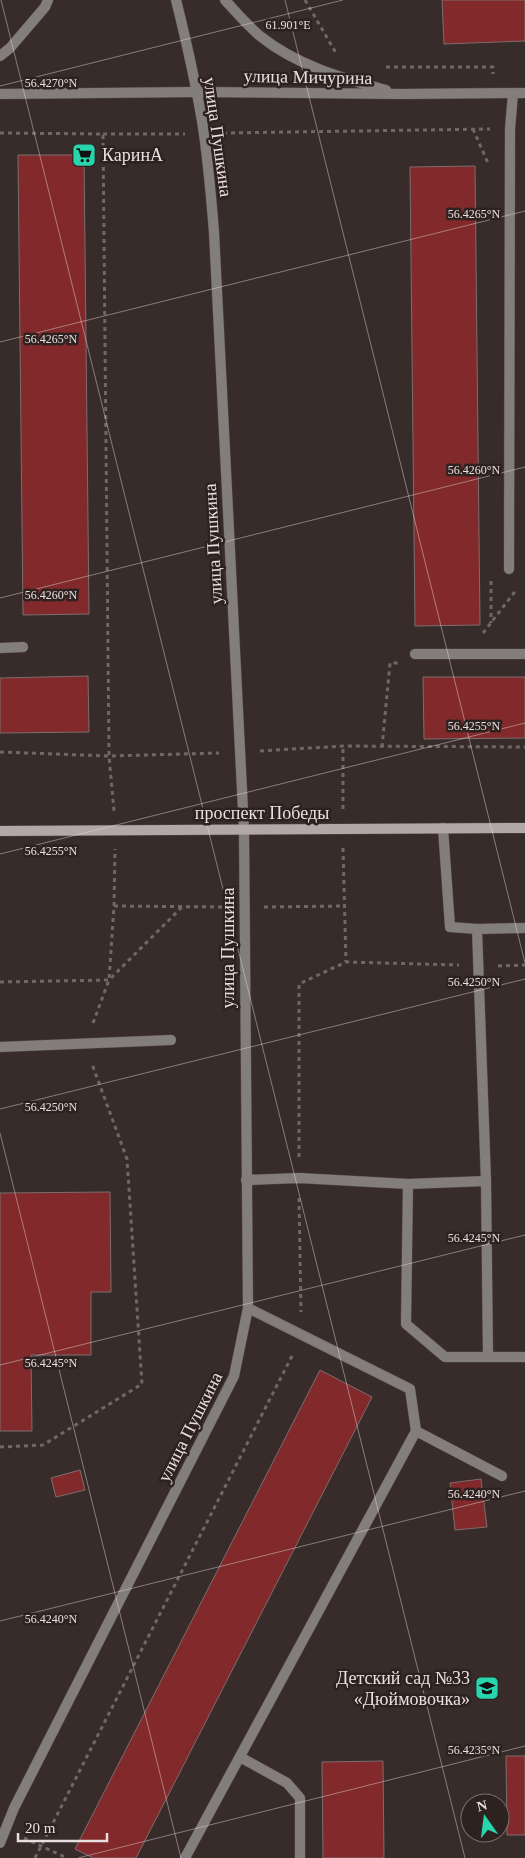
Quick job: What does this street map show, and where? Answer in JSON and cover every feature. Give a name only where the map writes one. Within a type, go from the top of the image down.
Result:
[{"type":"main road","name":"проспект Победы","points":[[0,830],[525,828]]},
{"type":"street","points":[[0,56],[10,48],[45,7],[48,0]]},
{"type":"street","name":"улица Пушкина","points":[[0,1843],[14,1808],[234,1376],[248,1308],[244,830],[214,232],[204,134],[190,57],[176,0]]},
{"type":"street","points":[[225,0],[260,36],[301,62],[344,79],[401,94]]},
{"type":"street","name":"улица Мичурина","points":[[0,94],[196,92],[525,93]]},
{"type":"street","points":[[509,569],[510,129],[513,93]]},
{"type":"street","points":[[0,648],[23,647]]},
{"type":"street","points":[[415,654],[525,654]]},
{"type":"street","points":[[443,828],[450,927],[476,929],[525,928]]},
{"type":"street","points":[[476,929],[479,966],[486,1181],[488,1357]]},
{"type":"street","points":[[0,1047],[171,1040]]},
{"type":"street","points":[[246,1180],[299,1178],[408,1184],[486,1181]]},
{"type":"street","points":[[408,1184],[406,1324],[445,1357],[525,1357]]},
{"type":"street","points":[[185,1858],[416,1431],[410,1389],[248,1308]]},
{"type":"street","points":[[416,1431],[502,1476]]},
{"type":"street","points":[[240,1756],[287,1783],[300,1798],[300,1858]]},
{"type":"path","points":[[305,0],[339,58]]},
{"type":"path","points":[[385,68],[493,67],[494,92]]},
{"type":"path","points":[[0,132],[204,134],[510,129]]},
{"type":"path","points":[[0,1447],[43,1445],[142,1384],[127,1159],[85,1044],[109,980],[114,906],[115,830],[109,756],[103,134]]},
{"type":"path","points":[[467,654],[519,586]]},
{"type":"path","points":[[382,747],[390,663],[400,663]]},
{"type":"path","points":[[343,746],[343,906],[346,962],[479,966],[525,965]]},
{"type":"path","points":[[114,906],[343,906]]},
{"type":"path","points":[[0,982],[109,980],[183,906]]},
{"type":"path","points":[[6,1829],[67,1858]]},
{"type":"building","points":[[442,0],[525,0],[525,41],[444,44]]},
{"type":"building","points":[[18,155],[84,155],[89,614],[23,615]]},
{"type":"building","points":[[475,166],[480,625],[415,626],[410,167]]},
{"type":"building","points":[[88,676],[89,732],[0,733],[0,678]]},
{"type":"building","points":[[423,677],[525,677],[525,738],[424,739]]},
{"type":"building","points":[[110,1192],[111,1292],[91,1292],[91,1355],[31,1355],[32,1431],[0,1431],[0,1193]]},
{"type":"building","points":[[320,1370],[372,1397],[136,1858],[93,1858],[75,1849]]},
{"type":"building","points":[[80,1470],[85,1490],[56,1497],[51,1478]]},
{"type":"building","points":[[481,1479],[487,1527],[455,1530],[450,1483]]},
{"type":"building","points":[[506,1756],[525,1756],[525,1835],[510,1835],[510,1793],[506,1793]]},
{"type":"building","points":[[383,1761],[384,1858],[323,1858],[322,1762]]},
{"type":"place","name":"КаринА","points":[[84,155]]},
{"type":"place","name":"Детский сад №33 «Дюймовочка»","points":[[487,1688]]}]
